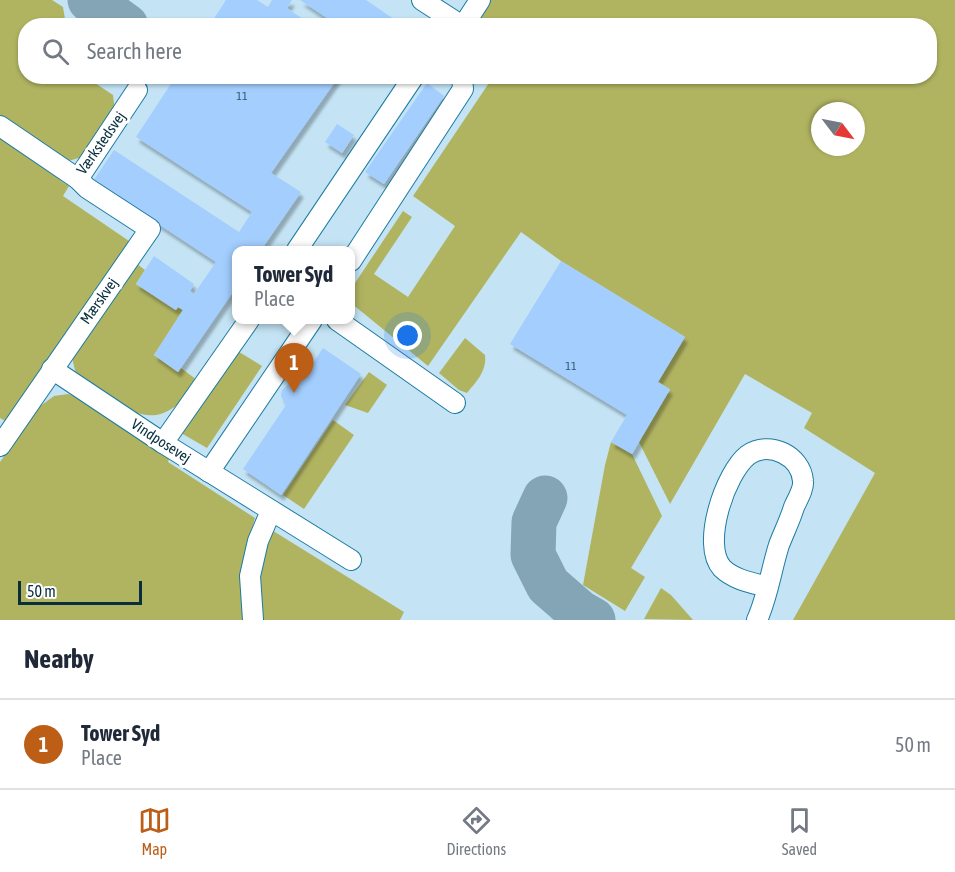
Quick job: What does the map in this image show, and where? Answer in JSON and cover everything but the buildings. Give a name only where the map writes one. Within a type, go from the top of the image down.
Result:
[{"type":"lane","points":[[422,0],[450,18]]},
{"type":"lane","points":[[468,18],[480,0]]},
{"type":"lane","points":[[300,246],[409,84]]},
{"type":"lane","points":[[355,255],[463,89],[463,84]]},
{"type":"lane","name":"Værkstedsvej","points":[[0,126],[78,179],[137,90]]},
{"type":"lane","name":"Mærskvej","points":[[0,446],[150,230],[87,188],[78,179]]},
{"type":"lane","points":[[163,443],[246,324]]},
{"type":"lane","points":[[209,472],[309,324]]},
{"type":"lane","points":[[343,324],[455,403]]},
{"type":"lane","name":"Vindposevej","points":[[52,369],[163,443],[351,560]]},
{"type":"lane","points":[[757,620],[768,587],[779,546],[804,483],[800,468],[790,456],[776,449],[749,455],[737,468],[726,486],[718,514],[714,545],[715,558],[723,569],[733,576],[768,587]]},
{"type":"lane","points":[[253,620],[250,576],[258,541],[272,510]]},
{"type":"green space","points":[[0,0],[52,0],[63,7],[65,18],[18,18],[18,84],[96,84],[113,95],[115,111],[86,156],[68,161],[0,116]]},
{"type":"green space","points":[[486,0],[955,0],[955,620],[793,620],[875,473],[804,428],[812,413],[745,374],[670,504],[639,442],[670,390],[658,382],[685,337],[561,261],[521,232],[428,366],[355,306],[355,283],[403,211],[412,217],[374,274],[408,297],[455,226],[413,196],[488,84],[937,84],[937,18],[476,18]]},
{"type":"green space","points":[[0,136],[69,186],[63,196],[129,241],[7,422],[0,418]]},
{"type":"green space","points":[[136,263],[145,270],[136,284],[175,310],[178,307],[183,310],[154,355],[178,372],[181,368],[197,380],[182,400],[167,411],[153,415],[124,407],[76,374],[72,358]]},
{"type":"green space","points":[[465,338],[485,355],[483,371],[467,393],[459,390],[439,373]]},
{"type":"green space","points":[[236,350],[262,366],[207,448],[181,433]]},
{"type":"green space","points":[[369,372],[387,385],[368,413],[345,405]]},
{"type":"green space","points":[[68,394],[83,399],[170,456],[168,462],[255,518],[244,556],[248,620],[0,620],[0,462],[39,407],[54,396]]},
{"type":"green space","points":[[333,420],[354,435],[304,509],[283,495]]},
{"type":"green space","points":[[611,442],[632,454],[662,516],[631,568],[645,577],[625,611],[583,585]]},
{"type":"green space","points":[[270,529],[404,612],[400,620],[259,620],[256,576]]},
{"type":"green space","points":[[661,588],[671,595],[693,620],[644,619]]},
{"type":"taxiway","points":[[90,0],[115,18]]},
{"type":"taxiway","points":[[545,498],[534,522],[533,555],[548,585],[579,612],[593,620]]},
{"type":"place","name":"Tower Syd","points":[[294,393]]}]
